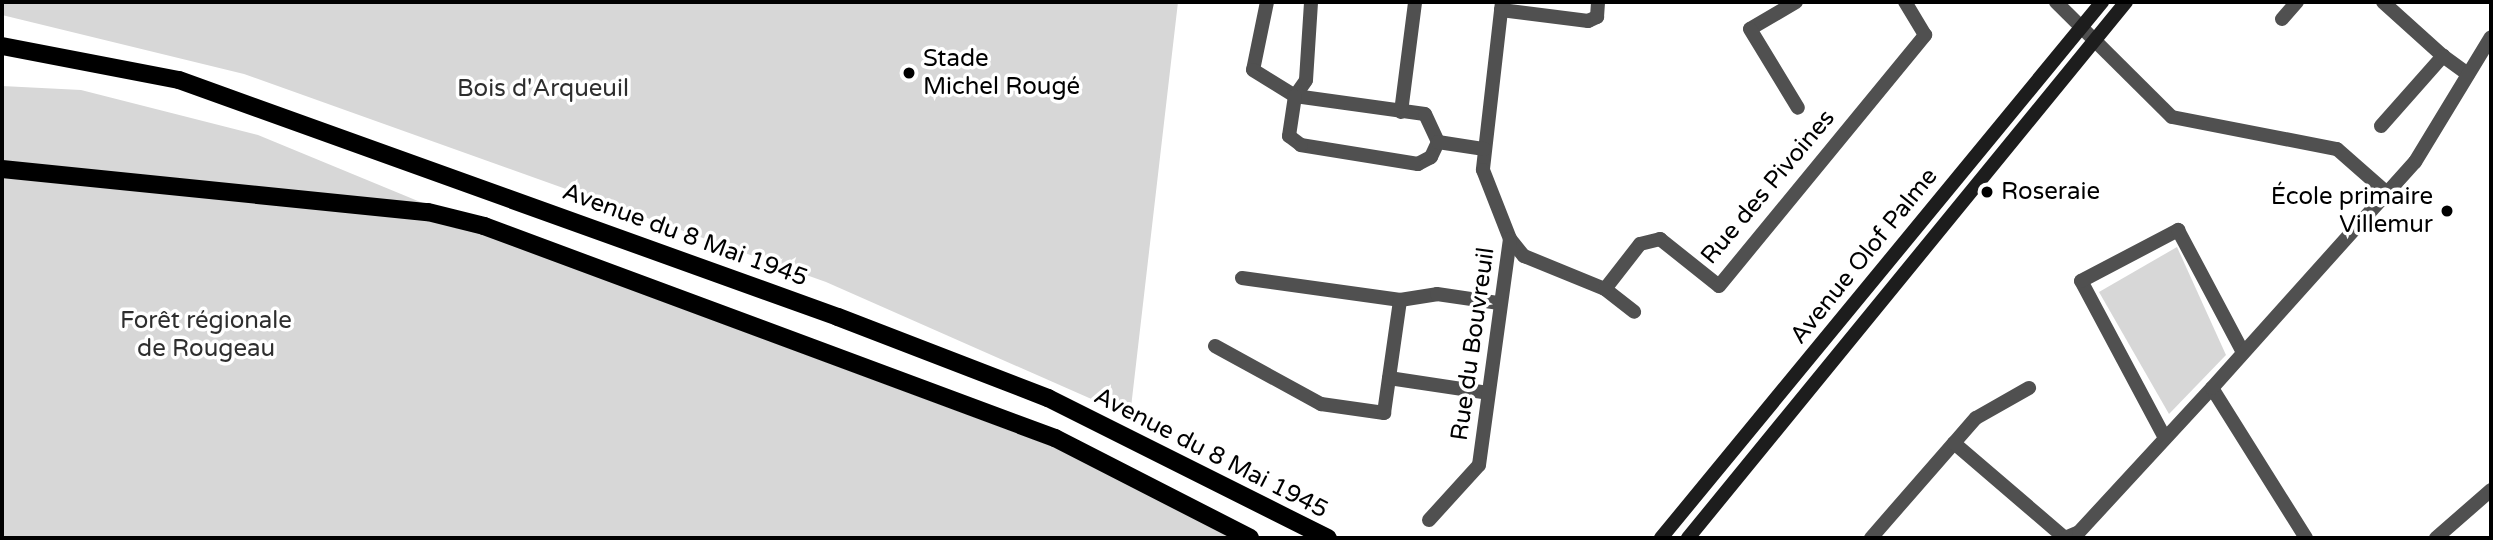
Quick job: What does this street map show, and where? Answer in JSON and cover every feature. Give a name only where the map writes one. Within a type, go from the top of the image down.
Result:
[{"type":"main road","name":"Avenue Olof Palme","points":[[1661,538],[2102,2]]},
{"type":"main road","name":"Avenue Olof Palme","points":[[1694,535],[2070,67],[2097,44],[2126,2]]},
{"type":"main road","name":"Avenue du 8 Mai 1945","points":[[2,46],[179,80],[838,317],[1048,398],[1328,538]]},
{"type":"main road","points":[[2,169],[428,212],[484,226],[1055,438],[1250,538]]},
{"type":"street","points":[[1267,2],[1253,70],[1295,96],[1424,114],[1438,142]]},
{"type":"street","points":[[1311,2],[1306,80],[1295,96],[1289,136],[1301,145],[1418,164],[1431,157],[1438,142]]},
{"type":"street","points":[[1401,111],[1415,2]]},
{"type":"street","points":[[1598,2],[1597,17],[1588,20],[1502,6],[1483,170],[1510,239],[1524,256],[1605,289],[1634,312]]},
{"type":"street","points":[[1796,2],[1750,29],[1798,108]]},
{"type":"street","name":"Rue des Pivoines","points":[[1605,289],[1640,244],[1660,239],[1719,286],[1925,35],[1905,2]]},
{"type":"street","points":[[2056,2],[2172,117],[2337,149],[2387,193]]},
{"type":"street","points":[[2282,19],[2297,2]]},
{"type":"street","points":[[2383,2],[2443,56],[2468,74]]},
{"type":"street","points":[[1954,443],[2065,538],[2079,532],[2212,388],[2422,152],[2491,37]]},
{"type":"street","points":[[2381,126],[2443,56]]},
{"type":"street","points":[[1438,142],[1484,149]]},
{"type":"street","points":[[2165,438],[2081,281],[2178,230],[2243,352]]},
{"type":"street","name":"Rue du Bouvreuil","points":[[1429,520],[1443,512],[1479,465],[1499,303],[1510,239]]},
{"type":"street","points":[[1242,278],[1399,300],[1437,294],[1499,303]]},
{"type":"street","points":[[1215,346],[1321,404],[1384,413],[1399,300]]},
{"type":"street","points":[[1388,378],[1488,393]]},
{"type":"street","points":[[1871,538],[1976,418],[2029,388]]},
{"type":"street","points":[[2212,388],[2306,538]]},
{"type":"street","points":[[2436,538],[2491,490]]},
{"type":"green space","name":"Bois d'Arqueuil","points":[[2,2],[1178,2],[1130,416],[826,282],[244,74],[2,15]]},
{"type":"green space","name":"Forêt régionale de Rougeau","points":[[2,86],[81,90],[258,135],[643,294],[1054,447],[1237,538],[2,538]]},
{"type":"green space","points":[[2177,247],[2226,355],[2169,414],[2099,292]]},
{"type":"place","name":"Stade Michel Rougé","points":[[909,73]]},
{"type":"place","name":"Roseraie","points":[[1987,192]]},
{"type":"place","name":"École primaire Villemur","points":[[2447,211]]}]
